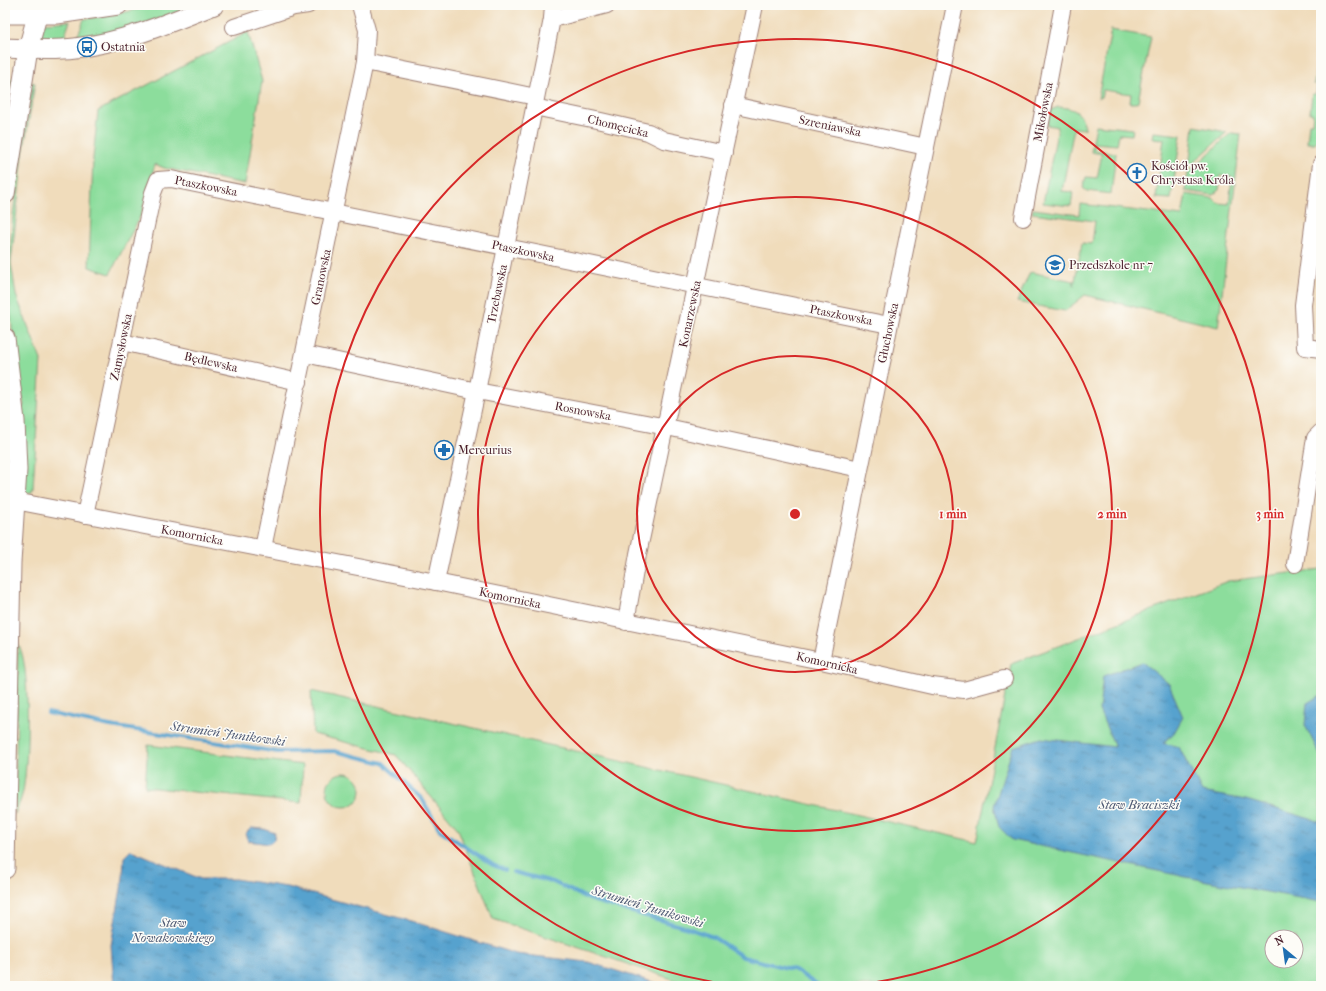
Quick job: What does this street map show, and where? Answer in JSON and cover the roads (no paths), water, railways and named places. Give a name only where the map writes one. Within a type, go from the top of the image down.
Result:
[{"type":"street","points":[[67,5],[78,10],[88,10],[118,5]]},
{"type":"street","points":[[5,48],[58,50],[100,44],[148,31],[214,5]]},
{"type":"street","points":[[234,27],[294,7],[308,5]]},
{"type":"street","name":"Granowska","points":[[263,548],[305,354],[365,62],[367,30],[360,5]]},
{"type":"street","points":[[553,12],[607,5]]},
{"type":"street","name":"Konarzewska","points":[[626,622],[638,554],[667,427],[733,105],[756,5]]},
{"type":"street","name":"Głuchowska","points":[[821,661],[955,5]]},
{"type":"street","name":"Mikołowska","points":[[1023,218],[1062,5]]},
{"type":"street","points":[[5,14],[39,10],[88,10]]},
{"type":"street","points":[[5,194],[28,49],[39,10]]},
{"type":"street","name":"Trzebawska","points":[[436,582],[478,391],[553,12]]},
{"type":"street","name":"Chomęcicka","points":[[365,62],[535,102],[601,121],[648,132],[664,140],[724,153]]},
{"type":"street","name":"Szreniawska","points":[[733,105],[926,147]]},
{"type":"street","points":[[1321,164],[1303,305],[1305,347],[1321,349]]},
{"type":"street","name":"Ptaszkowska","points":[[158,180],[171,179],[334,211],[696,287],[889,325]]},
{"type":"street","name":"Zamysłowska","points":[[85,515],[152,193],[158,180]]},
{"type":"street","points":[[5,338],[16,431],[17,470],[10,563],[5,869]]},
{"type":"street","name":"Będlewska","points":[[122,342],[299,382]]},
{"type":"street","name":"Rosnowska","points":[[305,354],[478,391],[667,427],[860,469]]},
{"type":"street","points":[[1295,564],[1315,438],[1321,432]]},
{"type":"street","name":"Komornicka","points":[[15,501],[436,582],[821,661],[910,682],[964,690],[1004,679]]},
{"type":"water","name":"Staw Braciszki","points":[[1142,662],[1169,684],[1183,717],[1174,733],[1163,743],[1179,747],[1202,792],[1246,800],[1321,822],[1321,902],[1186,877],[1012,840],[999,827],[994,806],[1013,747],[1041,738],[1115,747],[1099,710],[1103,676]]},
{"type":"water","points":[[1321,695],[1321,757],[1305,725],[1307,703]]},
{"type":"water","points":[[251,828],[264,829],[275,833],[274,840],[269,844],[248,841],[245,834]]},
{"type":"water","name":"Staw Nowakowskiego","points":[[131,850],[201,879],[235,879],[287,887],[411,921],[516,954],[588,962],[665,986],[114,986],[111,945],[123,877],[124,857]]},
{"type":"waterway","name":"Strumień Junikowski","points":[[48,713],[110,726],[278,752],[334,751],[383,763],[422,799],[440,830],[493,865],[505,870]]},
{"type":"waterway","name":"Strumień Junikowski","points":[[513,872],[553,882],[591,900],[688,928],[713,937],[743,957],[795,970],[818,986]]},
{"type":"place","name":"Ostatnia","points":[[87,47]]},
{"type":"place","name":"Kościół pw. Chrystusa Króla","points":[[1137,173]]},
{"type":"place","name":"Przedszkole nr 7","points":[[1055,265]]},
{"type":"place","name":"Mercurius","points":[[444,450]]}]
